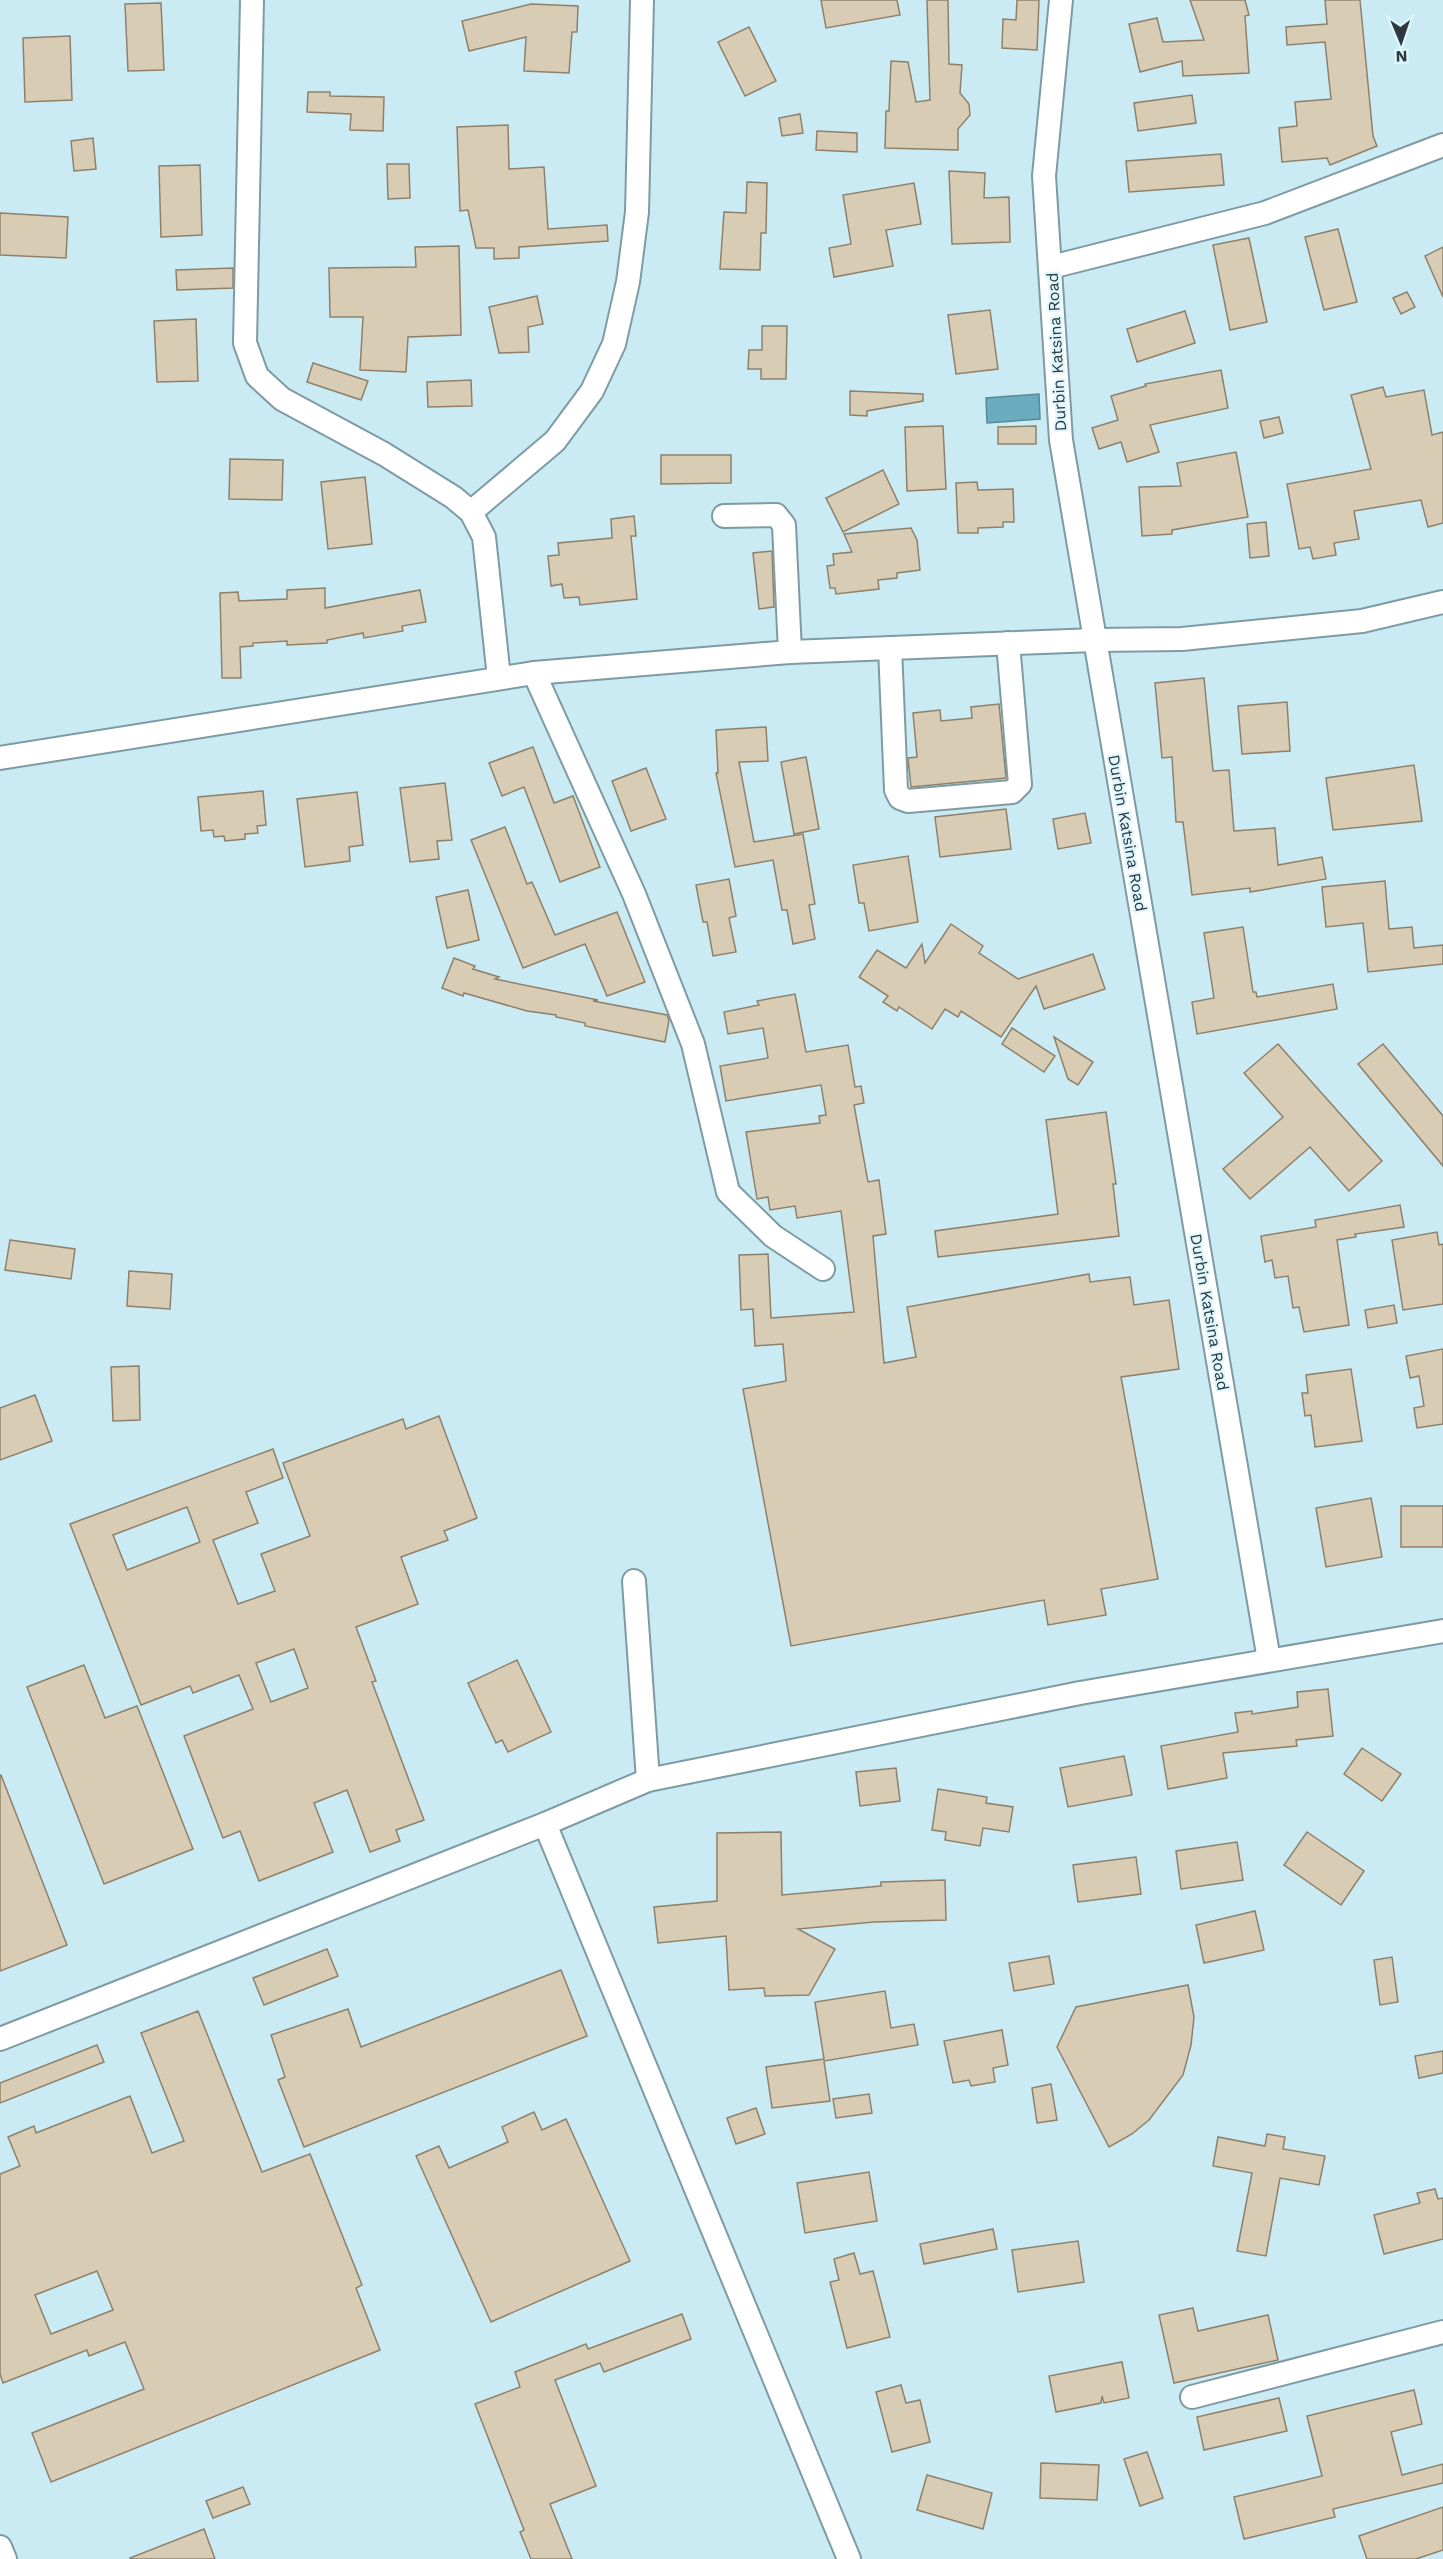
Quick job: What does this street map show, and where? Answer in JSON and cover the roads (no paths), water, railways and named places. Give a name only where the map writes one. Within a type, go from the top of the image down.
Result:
[{"type":"street","points":[[252,0],[245,343],[257,376],[282,399],[384,454],[453,497],[471,512],[484,537],[499,678]]},
{"type":"street","points":[[471,512],[555,441],[592,391],[614,344],[628,282],[637,212],[642,0]]},
{"type":"street","name":"Durbin Katsina Road","points":[[1061,0],[1044,176],[1061,440],[1269,1660]]},
{"type":"street","points":[[1051,267],[1265,213],[1443,145]]},
{"type":"street","points":[[724,516],[776,515],[784,525],[790,652]]},
{"type":"street","points":[[0,758],[534,673],[790,652],[1095,640],[1182,639],[1362,621],[1443,602]]},
{"type":"street","points":[[890,648],[896,790],[900,798],[908,801],[1012,792],[1020,784],[1008,643]]},
{"type":"street","points":[[534,673],[634,894],[693,1044],[728,1192],[773,1236],[823,1269]]},
{"type":"street","points":[[634,1581],[648,1780]]},
{"type":"street","points":[[0,2039],[545,1824],[648,1780],[1080,1693],[1443,1631]]},
{"type":"street","points":[[545,1824],[849,2559]]},
{"type":"street","points":[[1192,2397],[1443,2332]]},
{"type":"water","points":[[1039,394],[1040,419],[987,423],[986,398]]}]
